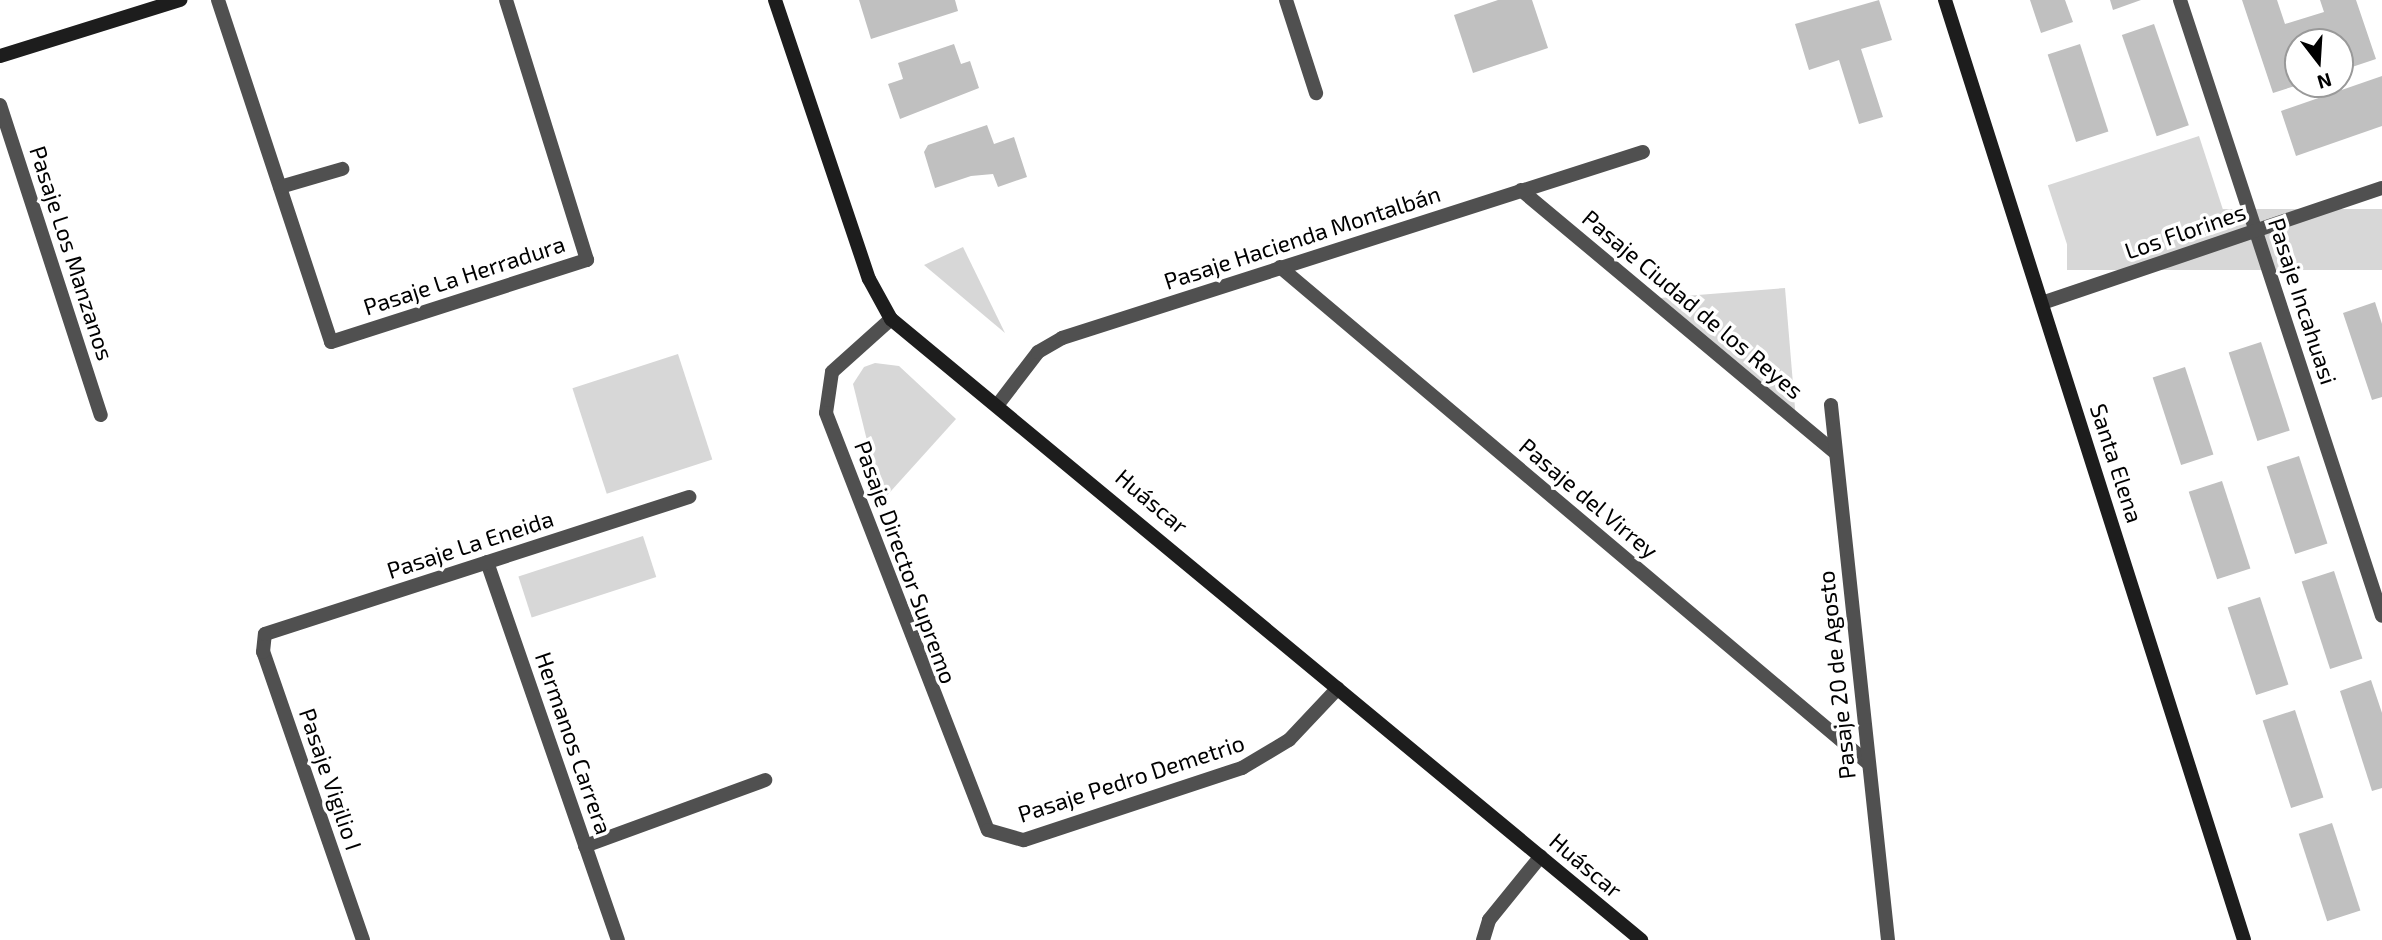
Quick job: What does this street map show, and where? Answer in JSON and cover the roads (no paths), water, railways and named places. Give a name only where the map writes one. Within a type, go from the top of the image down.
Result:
[{"type":"street","points":[[0,56],[180,0]]},
{"type":"street","name":"Pasaje La Herradura","points":[[218,0],[331,342],[587,260],[506,0]]},
{"type":"street","name":"Huáscar","points":[[775,0],[869,279],[891,319],[999,403],[1641,940]]},
{"type":"street","points":[[1286,0],[1316,93]]},
{"type":"street","name":"Santa Elena","points":[[1945,0],[2244,940]]},
{"type":"street","name":"Pasaje Incahuasi","points":[[2180,0],[2382,616]]},
{"type":"street","name":"Pasaje Los Manzanos","points":[[0,105],[101,415]]},
{"type":"street","name":"Pasaje Hacienda Montalbán","points":[[999,403],[1049,343],[1643,152]]},
{"type":"street","points":[[280,187],[342,169]]},
{"type":"street","name":"Los Florines","points":[[2042,303],[2382,188]]},
{"type":"street","name":"Pasaje Ciudad de los Reyes","points":[[1521,191],[1836,453]]},
{"type":"street","name":"Pasaje del Virrey","points":[[1280,267],[1868,763]]},
{"type":"street","name":"Pasaje Director Supremo","points":[[891,319],[832,372],[826,413],[976,814],[995,836]]},
{"type":"street","name":"Pasaje 20 de Agosto","points":[[1831,405],[1888,940]]},
{"type":"street","name":"Pasaje La Eneida","points":[[265,634],[689,497]]},
{"type":"street","name":"Hermanos Carrera","points":[[486,562],[618,940]]},
{"type":"street","name":"Pasaje Vigilio I","points":[[265,634],[263,653],[363,940]]},
{"type":"street","name":"Pasaje Pedro Demetrio","points":[[995,836],[1024,840],[1250,764],[1289,740],[1338,688]]},
{"type":"street","points":[[585,846],[765,780]]},
{"type":"street","points":[[1483,940],[1489,920],[1541,856]]}]
